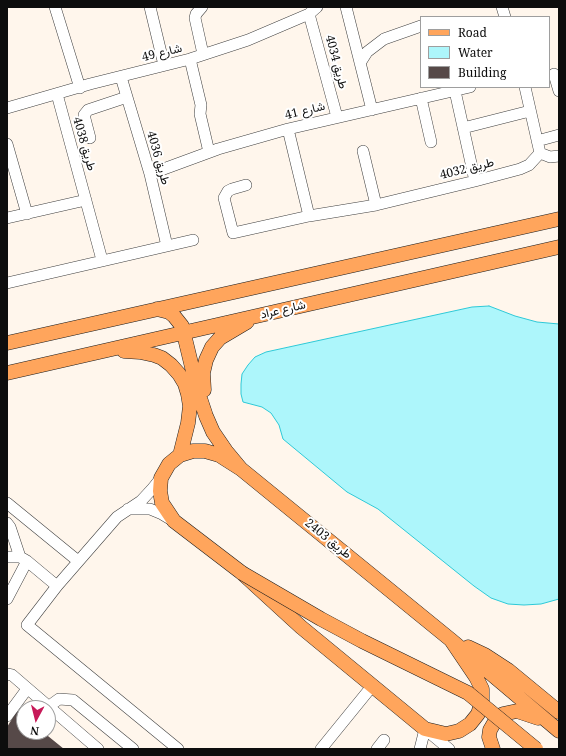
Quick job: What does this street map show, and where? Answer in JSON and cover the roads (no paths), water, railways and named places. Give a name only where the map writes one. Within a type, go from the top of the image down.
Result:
[{"type":"main road","points":[[7,343],[559,219]]},
{"type":"main road","name":"شارع عراد","points":[[7,373],[559,247]]},
{"type":"main road","name":"طريق 2403","points":[[157,309],[169,312],[179,320],[185,332],[198,392],[206,416],[213,432],[241,469],[451,640],[559,731]]},
{"type":"main road","points":[[206,416],[207,406],[203,384],[203,373],[206,360],[212,347],[220,338],[258,316]]},
{"type":"main road","points":[[94,354],[124,351],[154,354],[171,365],[179,374],[185,384],[190,406],[180,455]]},
{"type":"main road","points":[[241,469],[220,456],[205,451],[193,451],[180,455],[169,464],[161,478],[160,492],[162,503],[174,521],[242,573],[301,627],[375,688],[426,729],[446,734],[459,731],[470,724],[478,714],[482,701],[482,689],[476,677],[451,640]]},
{"type":"main road","points":[[242,573],[321,619],[468,693],[525,744],[536,749]]},
{"type":"main road","points":[[451,640],[480,653],[500,665],[559,712]]},
{"type":"main road","points":[[493,749],[489,737],[490,730],[497,718],[503,714],[517,711],[546,721]]},
{"type":"street","points":[[56,7],[80,88]]},
{"type":"street","points":[[150,7],[164,65]]},
{"type":"street","points":[[202,7],[196,14],[195,18],[203,54]]},
{"type":"street","points":[[346,7],[372,110]]},
{"type":"street","name":"شارع 49","points":[[7,108],[190,59],[248,40],[313,11]]},
{"type":"street","name":"طريق 4034","points":[[313,11],[337,117]]},
{"type":"street","points":[[360,62],[367,52],[384,39],[420,26]]},
{"type":"street","points":[[190,59],[201,105],[200,114],[209,152]]},
{"type":"street","points":[[554,74],[559,91]]},
{"type":"street","name":"طريق 4036","points":[[121,77],[150,174],[167,246]]},
{"type":"street","name":"شارع 41","points":[[150,174],[209,152],[288,129],[464,88]]},
{"type":"street","points":[[525,88],[540,153],[550,157],[559,156]]},
{"type":"street","points":[[452,90],[463,128],[475,181]]},
{"type":"street","name":"طريق 4038","points":[[57,94],[102,260]]},
{"type":"street","points":[[90,138],[84,115],[88,110],[127,97]]},
{"type":"street","points":[[421,98],[431,142]]},
{"type":"street","points":[[463,128],[530,111]]},
{"type":"street","points":[[288,129],[309,216]]},
{"type":"street","points":[[537,141],[559,135]]},
{"type":"street","points":[[7,144],[27,214]]},
{"type":"street","points":[[363,151],[376,205]]},
{"type":"street","name":"طريق 4032","points":[[246,185],[228,191],[224,198],[233,233],[309,216],[376,205],[475,181],[520,169],[529,165],[540,153]]},
{"type":"street","points":[[7,218],[86,200]]},
{"type":"street","points":[[7,283],[193,240]]},
{"type":"street","points":[[161,478],[141,501],[127,509],[118,517],[78,561],[27,626],[178,749]]},
{"type":"street","points":[[7,503],[78,561]]},
{"type":"street","points":[[127,509],[150,509],[174,521]]},
{"type":"street","points":[[7,523],[23,559],[57,586]]},
{"type":"street","points":[[7,557],[23,559]]},
{"type":"street","points":[[7,599],[23,559]]},
{"type":"street","points":[[7,674],[12,675],[40,700]]},
{"type":"street","points":[[321,749],[375,688]]},
{"type":"street","points":[[331,749],[375,688]]},
{"type":"street","points":[[7,716],[28,689]]},
{"type":"street","points":[[56,702],[66,699],[73,700],[133,749]]},
{"type":"street","points":[[56,714],[98,749]]},
{"type":"street","points":[[420,749],[426,729],[449,749]]},
{"type":"street","points":[[377,749],[384,740]]},
{"type":"water","points":[[489,306],[515,316],[537,322],[559,324],[559,599],[541,604],[508,604],[491,598],[378,509],[347,492],[283,439],[279,425],[271,413],[262,407],[243,402],[241,394],[242,374],[255,357],[266,352],[472,307]]}]
